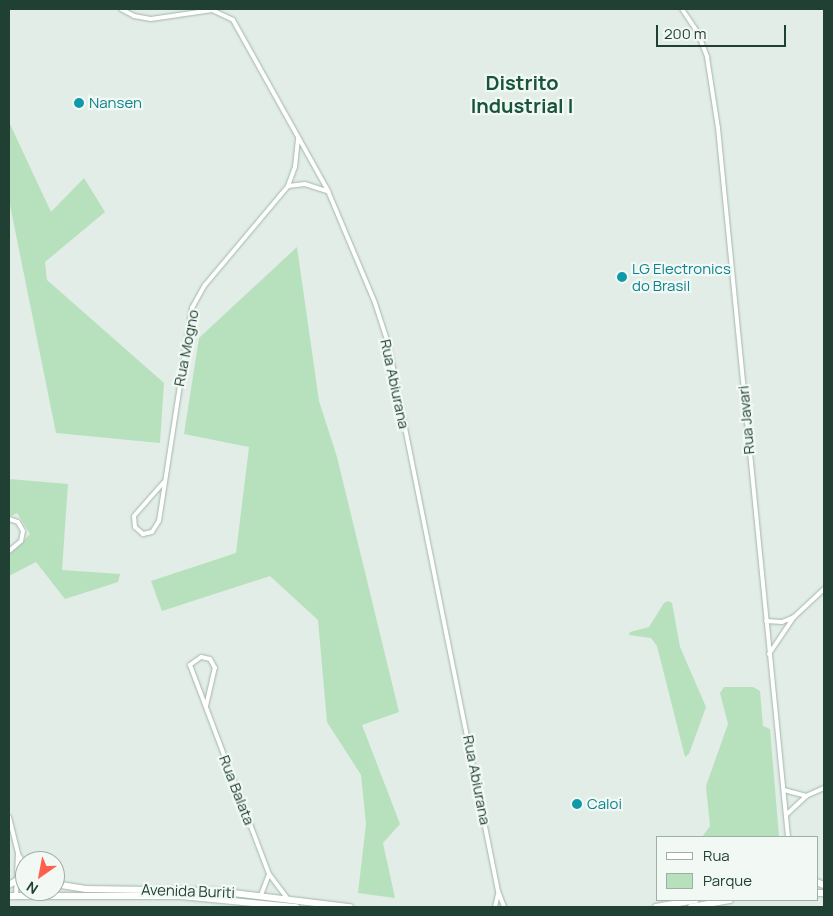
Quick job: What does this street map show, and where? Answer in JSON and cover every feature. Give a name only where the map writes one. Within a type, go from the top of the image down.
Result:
[{"type":"main road","name":"Avenida Buriti","points":[[65,886],[86,889],[183,889],[350,907]]},
{"type":"main road","name":"Avenida Buriti","points":[[65,894],[181,896],[296,907]]},
{"type":"main road","points":[[656,907],[689,901]]},
{"type":"main road","points":[[691,907],[724,901]]},
{"type":"street","name":"Rua Abiurana","points":[[121,9],[134,16],[151,18],[212,10],[233,20],[328,191],[375,303],[388,343],[498,891],[504,907]]},
{"type":"street","name":"Rua Javari","points":[[682,9],[698,33],[707,57],[718,128],[788,836]]},
{"type":"street","name":"Rua Mogno","points":[[164,482],[134,516],[135,527],[143,534],[152,532],[159,521],[192,308],[205,285],[288,186],[295,167],[298,135]]},
{"type":"street","points":[[288,186],[305,184],[328,191]]},
{"type":"street","points":[[9,520],[18,522],[23,531],[21,541],[9,551]]},
{"type":"street","points":[[769,654],[794,618],[824,588]]},
{"type":"street","points":[[766,620],[782,622],[794,618]]},
{"type":"street","name":"Rua Balata","points":[[206,706],[215,668],[210,659],[201,657],[190,665],[269,874],[288,899]]},
{"type":"street","points":[[786,814],[806,796],[824,788]]},
{"type":"street","points":[[784,790],[806,796]]},
{"type":"street","points":[[9,817],[17,851]]},
{"type":"street","points":[[261,896],[269,874]]},
{"type":"street","name":"Rua Abiurana","points":[[495,907],[498,891]]},
{"type":"green space","points":[[9,122],[51,212],[84,178],[105,212],[45,262],[47,280],[164,383],[160,443],[56,433],[9,200]]},
{"type":"green space","points":[[297,247],[319,401],[337,457],[399,712],[362,725],[400,824],[383,843],[395,898],[358,893],[366,824],[361,775],[327,722],[318,620],[270,576],[162,611],[151,581],[236,553],[249,447],[184,434],[199,338]]},
{"type":"green space","points":[[9,479],[68,484],[62,570],[120,574],[118,582],[65,599],[36,562],[9,576],[9,555],[30,534],[17,513],[9,517]]},
{"type":"green space","points":[[668,601],[672,603],[680,647],[706,707],[689,754],[685,757],[657,646],[651,638],[629,635],[630,632],[649,627],[664,603]]},
{"type":"green space","points":[[724,687],[753,687],[760,691],[763,726],[770,729],[779,836],[703,836],[710,826],[706,786],[728,724],[720,693]]},
{"type":"place","name":"Nansen","points":[[79,103]]},
{"type":"place","name":"LG Electronics do Brasil","points":[[622,277]]},
{"type":"place","name":"Caloi","points":[[577,804]]},
{"type":"district","name":"Distrito Industrial I","points":[[522,94]]}]
